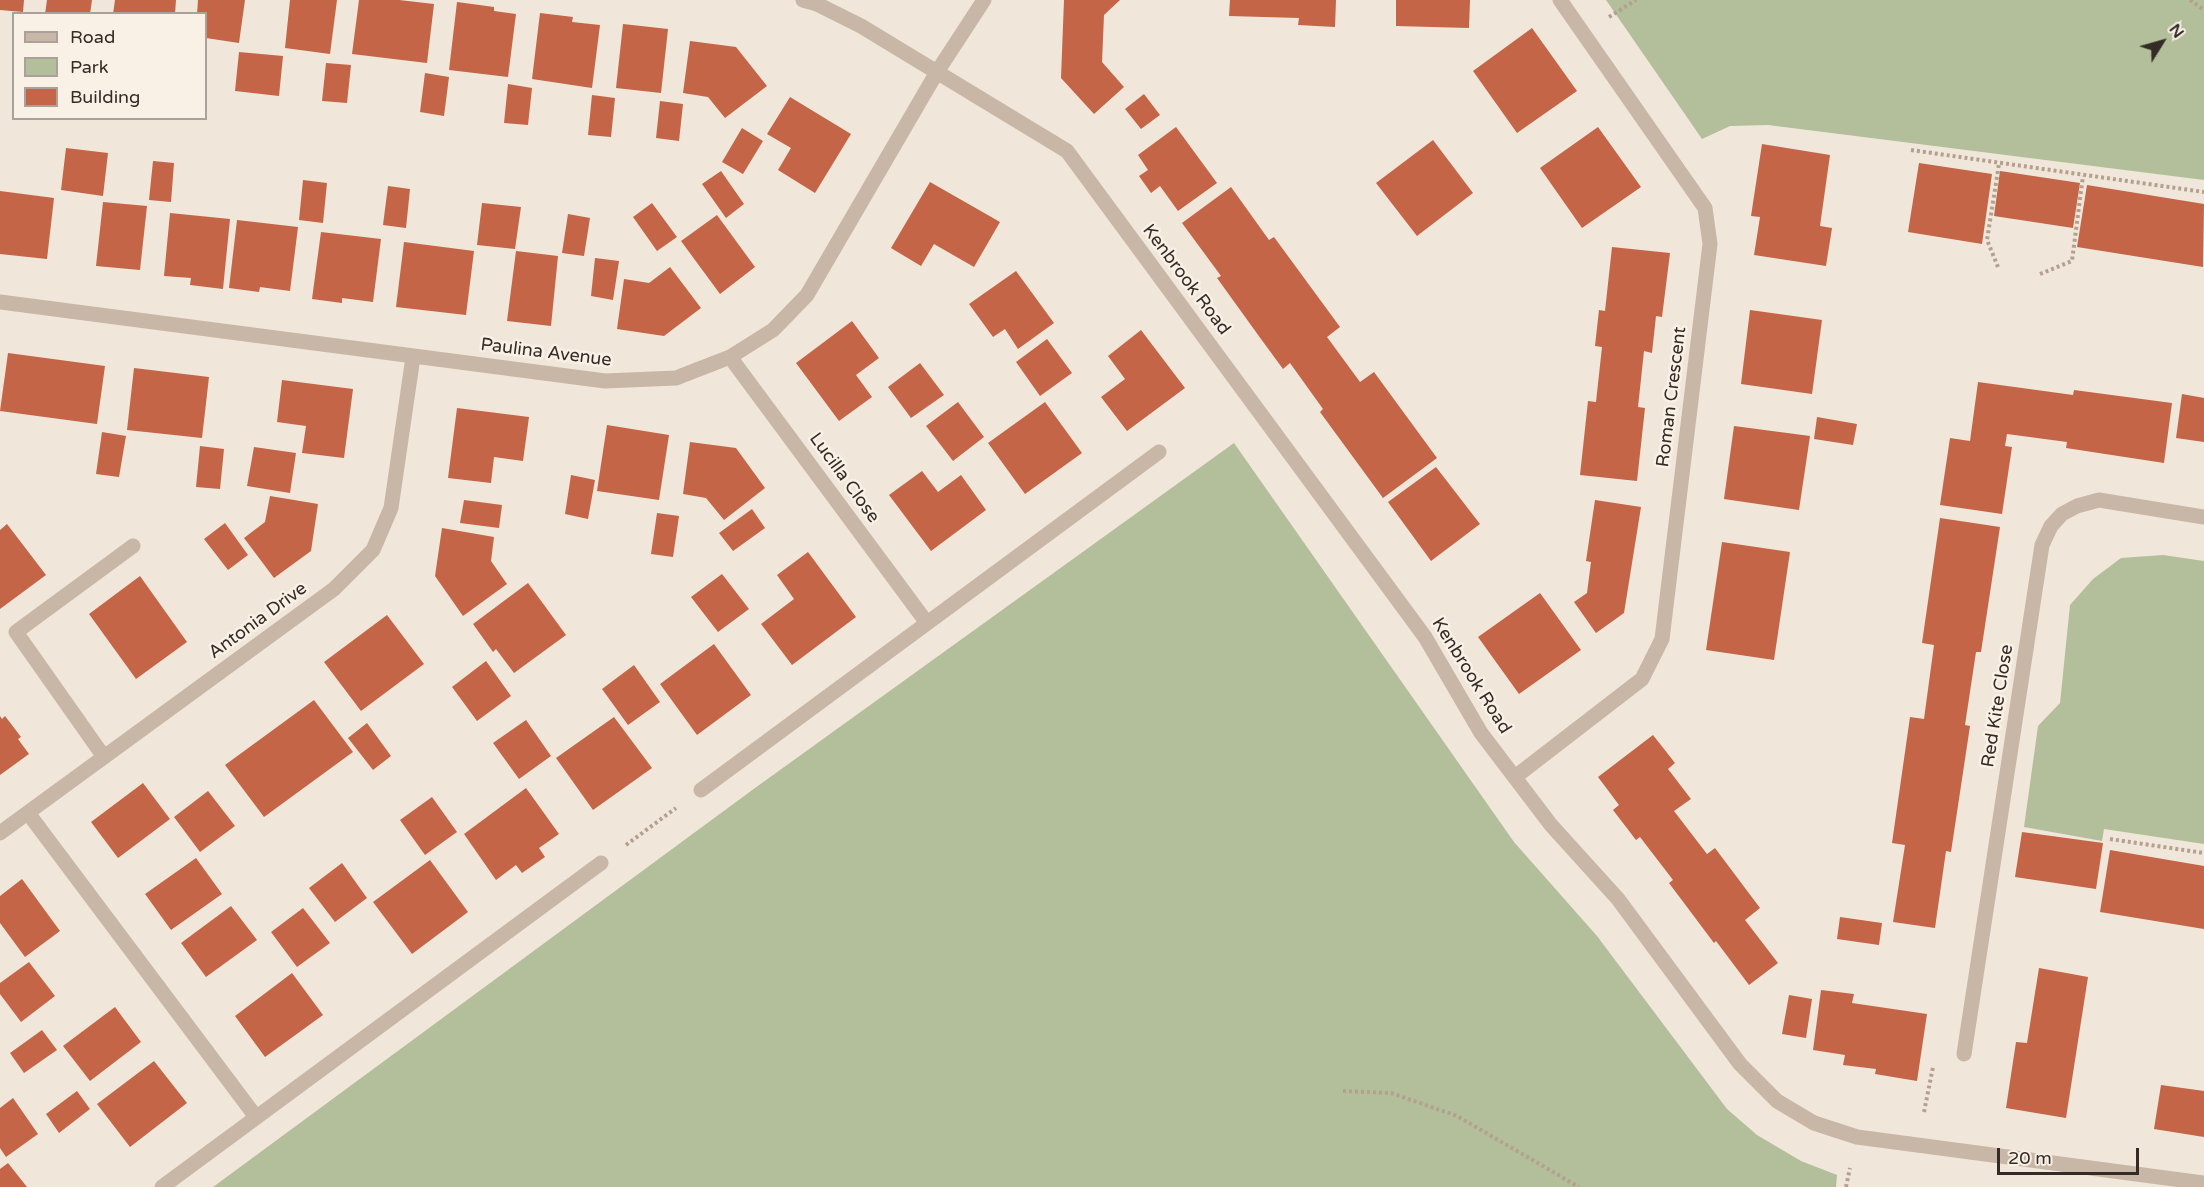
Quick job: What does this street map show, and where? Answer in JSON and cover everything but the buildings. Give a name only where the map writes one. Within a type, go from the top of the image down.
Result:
[{"type":"street","name":"Paulina Avenue","points":[[0,302],[605,381],[676,378],[730,357],[773,330],[807,295],[937,72],[984,0]]},
{"type":"street","name":"Roman Crescent","points":[[1515,777],[1642,679],[1662,639],[1710,243],[1705,207],[1560,0]]},
{"type":"street","name":"Kenbrook Road","points":[[813,1],[861,26],[1066,151],[1425,637],[1481,733],[1551,825],[1618,899],[1740,1064],[1777,1101],[1814,1123],[1857,1137],[2204,1183]]},
{"type":"street","name":"Antonia Drive","points":[[0,833],[334,589],[373,550],[391,508],[413,357]]},
{"type":"street","name":"Lucilla Close","points":[[730,357],[927,623]]},
{"type":"street","points":[[701,790],[1160,452]]},
{"type":"street","name":"Red Kite Close","points":[[1964,1054],[2042,545],[2051,526],[2062,514],[2077,506],[2099,500],[2204,517]]},
{"type":"street","points":[[104,757],[15,632],[133,546]]},
{"type":"street","points":[[28,813],[256,1117]]},
{"type":"street","points":[[162,1187],[601,863]]},
{"type":"path","points":[[2190,0],[2204,10]]},
{"type":"path","points":[[1911,150],[2204,192]]},
{"type":"path","points":[[1998,267],[1987,240],[1999,163]]},
{"type":"path","points":[[2040,274],[2072,261],[2083,176]]},
{"type":"path","points":[[601,863],[701,790]]},
{"type":"path","points":[[2110,839],[2204,853]]},
{"type":"path","points":[[1917,1145],[1934,1062],[1964,1054]]},
{"type":"path","points":[[1343,1091],[1391,1093],[1457,1116],[1579,1187]]},
{"type":"green space","points":[[1606,0],[2204,0],[2204,180],[1768,125],[1730,126],[1702,139]]},
{"type":"green space","points":[[1234,443],[1514,842],[1597,936],[1727,1109],[1757,1135],[1801,1161],[1837,1175],[1836,1187],[213,1187],[755,788]]},
{"type":"green space","points":[[2163,555],[2204,561],[2204,844],[2104,829],[2102,841],[2024,827],[2038,726],[2060,703],[2070,605],[2093,579],[2121,558]]}]
